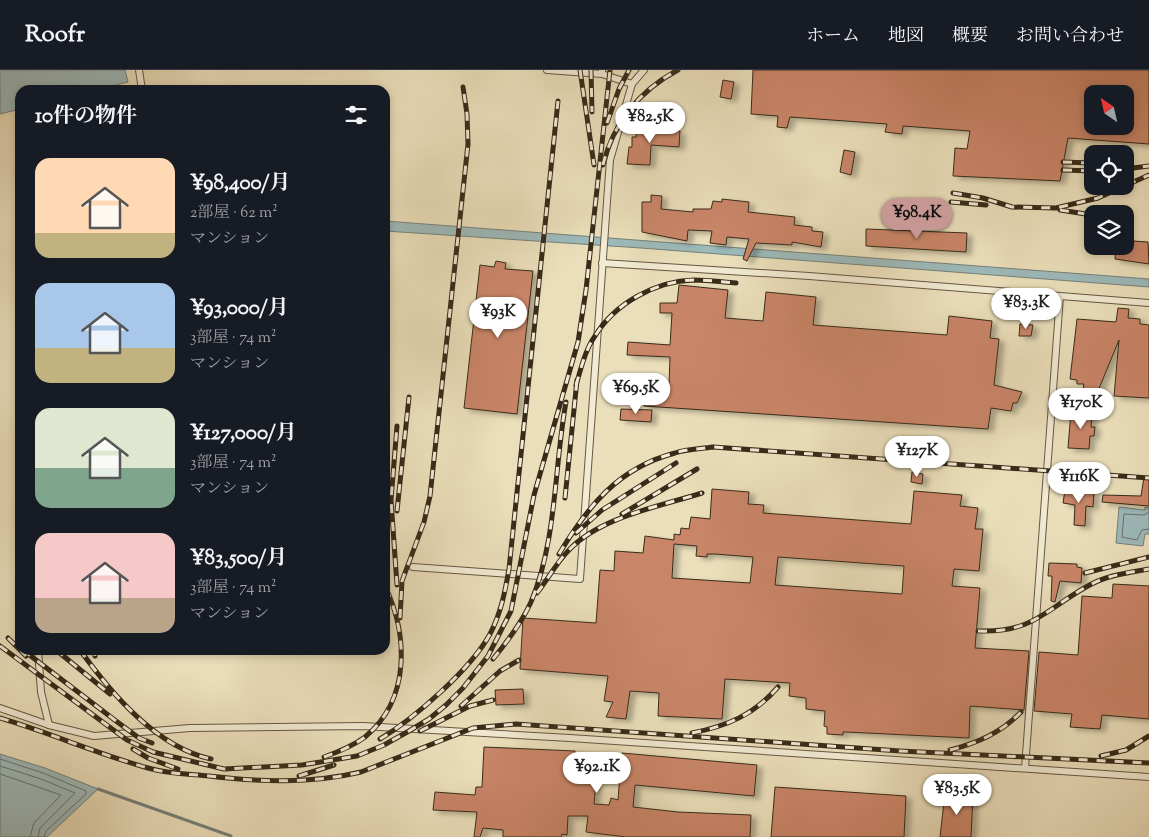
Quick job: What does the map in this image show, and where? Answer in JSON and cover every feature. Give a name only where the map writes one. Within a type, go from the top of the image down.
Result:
[{"type":"lane","points":[[140,70],[142,85]]},
{"type":"lane","points":[[547,70],[602,72],[632,84]]},
{"type":"lane","points":[[413,567],[580,579],[610,160],[632,84],[644,70]]},
{"type":"lane","points":[[602,263],[809,276],[1149,303]]},
{"type":"lane","points":[[1026,768],[1060,296]]},
{"type":"lane","points":[[38,655],[41,692],[48,725]]},
{"type":"lane","points":[[0,708],[48,725],[94,736],[190,728],[363,726],[1149,777]]},
{"type":"water","points":[[0,70],[125,70],[128,82],[116,85],[15,85],[15,110],[0,114]]},
{"type":"water","points":[[390,221],[1149,279],[1149,287],[641,248],[390,231]]},
{"type":"water","points":[[1119,507],[1145,510],[1145,507],[1149,508],[1149,534],[1145,534],[1143,546],[1116,543]]},
{"type":"water","points":[[0,754],[45,768],[98,789],[47,837],[0,837]]},
{"type":"building","points":[[753,70],[1149,70],[1149,144],[1068,138],[1060,181],[953,176],[955,148],[967,149],[970,131],[903,126],[902,134],[885,132],[887,124],[790,117],[787,128],[777,127],[778,116],[751,114]]},
{"type":"building","points":[[723,80],[734,82],[731,99],[720,97]]},
{"type":"building","points":[[637,126],[680,131],[679,147],[651,145],[650,165],[627,164],[629,147],[632,147],[632,137],[636,137]]},
{"type":"building","points":[[844,150],[855,152],[851,175],[840,172]]},
{"type":"building","points":[[651,195],[662,196],[661,209],[693,212],[693,209],[711,209],[713,201],[722,202],[722,199],[749,202],[748,212],[795,217],[794,225],[812,227],[812,231],[823,232],[821,247],[792,242],[792,245],[756,243],[747,261],[743,259],[749,239],[727,237],[726,245],[710,243],[712,231],[688,230],[687,241],[642,232],[642,202],[651,202]]},
{"type":"building","points":[[866,229],[967,233],[966,252],[866,246]]},
{"type":"building","points":[[1134,241],[1148,242],[1149,264],[1115,259],[1115,255],[1134,255]]},
{"type":"building","points":[[496,261],[506,263],[505,269],[533,271],[517,414],[464,408],[480,265],[494,267]]},
{"type":"building","points":[[679,285],[728,290],[725,318],[763,321],[766,292],[816,297],[813,325],[947,335],[949,316],[992,321],[990,338],[999,339],[994,385],[1022,392],[1017,403],[1013,403],[1011,411],[991,408],[988,429],[644,406],[645,397],[653,398],[654,383],[669,385],[670,357],[627,355],[628,342],[670,345],[672,313],[660,313],[660,303],[677,303]]},
{"type":"building","points":[[1118,308],[1129,309],[1128,318],[1140,319],[1140,324],[1149,325],[1149,398],[1114,396],[1119,340],[1098,391],[1083,390],[1084,384],[1077,384],[1077,380],[1070,379],[1077,319],[1116,322]]},
{"type":"building","points":[[1020,324],[1033,325],[1031,336],[1019,336]]},
{"type":"building","points":[[621,409],[652,410],[651,422],[620,420]]},
{"type":"building","points":[[1071,411],[1092,413],[1091,427],[1095,427],[1094,436],[1090,436],[1089,449],[1068,448]]},
{"type":"building","points":[[912,472],[923,474],[922,484],[911,482]]},
{"type":"building","points":[[1144,477],[1149,477],[1149,506],[1102,502],[1103,495],[1141,496]]},
{"type":"building","points":[[712,489],[749,492],[748,504],[764,505],[763,513],[911,524],[914,491],[962,495],[960,506],[978,508],[975,529],[983,529],[979,571],[954,569],[952,586],[980,588],[975,648],[1029,651],[1024,710],[970,706],[969,738],[846,732],[843,732],[843,735],[827,734],[827,727],[824,726],[825,711],[806,709],[806,698],[789,696],[790,683],[725,679],[722,719],[658,716],[659,693],[630,691],[626,719],[606,717],[613,702],[604,701],[608,676],[520,669],[523,618],[596,623],[600,570],[614,571],[615,551],[643,553],[645,536],[674,540],[674,534],[680,535],[681,528],[689,529],[691,517],[710,519]],"holes":[[[674,544],[697,546],[696,556],[707,557],[707,554],[715,554],[753,557],[750,583],[672,578]],[[778,557],[904,566],[902,594],[775,585]]]},
{"type":"building","points":[[1065,490],[1094,493],[1093,507],[1086,506],[1085,526],[1074,525],[1075,505],[1063,503]]},
{"type":"building","points":[[1049,563],[1077,564],[1077,567],[1082,568],[1081,583],[1060,581],[1055,602],[1051,601],[1052,576],[1048,576]]},
{"type":"building","points":[[1113,584],[1149,586],[1149,719],[1102,715],[1100,729],[1070,727],[1072,714],[1034,711],[1039,652],[1078,655],[1082,596],[1112,598]]},
{"type":"building","points":[[523,689],[524,704],[496,705],[495,690]]},
{"type":"building","points":[[484,747],[575,751],[575,754],[610,756],[622,756],[622,753],[757,765],[754,796],[635,785],[633,807],[678,812],[751,815],[750,837],[626,837],[586,832],[588,816],[568,816],[567,835],[562,834],[561,837],[503,837],[503,830],[483,828],[480,837],[474,837],[477,812],[433,810],[435,792],[475,795],[476,787],[482,787]],"holes":[[[597,772],[620,774],[618,800],[611,798],[609,805],[594,804]]]},
{"type":"building","points":[[775,787],[906,796],[904,837],[771,837]]},
{"type":"building","points":[[945,793],[973,794],[971,837],[940,837]]},
{"type":"waterway","points":[[98,789],[231,836]]},
{"type":"railway","points":[[580,70],[594,165]]},
{"type":"railway","points":[[591,70],[592,112]]},
{"type":"railway","points":[[0,646],[127,740],[153,752],[224,769],[302,765],[357,756],[384,745],[409,731],[429,719],[446,705],[463,688],[488,656],[511,611],[534,495],[578,342],[586,290],[610,70]]},
{"type":"railway","points":[[607,123],[619,89],[629,70]]},
{"type":"railway","points":[[603,165],[614,135],[630,109],[652,87],[678,70]]},
{"type":"railway","points":[[400,618],[402,581],[424,522],[430,496],[468,144],[467,114],[463,87]]},
{"type":"railway","points":[[380,739],[425,706],[470,662],[490,634],[502,602],[509,569],[558,101]]},
{"type":"railway","points":[[1063,162],[1084,163]]},
{"type":"railway","points":[[1134,168],[1149,166]]},
{"type":"railway","points":[[1063,170],[1084,171]]},
{"type":"railway","points":[[953,193],[983,198],[1012,207],[1056,208],[1098,198],[1149,175]]},
{"type":"railway","points":[[951,202],[986,205]]},
{"type":"railway","points":[[1060,210],[1084,214]]},
{"type":"railway","points":[[576,385],[592,341],[603,324],[625,304],[651,289],[680,281],[699,280],[736,283]]},
{"type":"railway","points":[[565,498],[577,380]]},
{"type":"railway","points":[[397,511],[409,397]]},
{"type":"railway","points":[[493,659],[509,639],[531,602],[546,554],[566,402]]},
{"type":"railway","points":[[397,426],[391,500],[397,585]]},
{"type":"railway","points":[[559,554],[593,505],[621,479],[637,468],[655,460],[694,449],[713,447],[1149,478]]},
{"type":"railway","points":[[576,533],[602,510],[676,463]]},
{"type":"railway","points":[[622,514],[697,469]]},
{"type":"railway","points":[[537,593],[569,550],[597,529],[632,514],[702,493]]},
{"type":"railway","points":[[1085,573],[1149,557]]},
{"type":"railway","points":[[978,631],[996,631],[1025,624],[1037,619],[1094,583],[1117,575],[1149,569]]},
{"type":"railway","points":[[324,757],[345,749],[365,737],[380,722],[391,704],[398,685],[401,666],[401,645],[398,625],[390,598]]},
{"type":"railway","points":[[8,638],[15,645]]},
{"type":"railway","points":[[30,655],[139,738],[152,743]]},
{"type":"railway","points":[[62,655],[110,694]]},
{"type":"railway","points":[[84,655],[121,700],[154,731],[191,753],[211,759]]},
{"type":"railway","points":[[461,706],[500,671],[519,660]]},
{"type":"railway","points":[[692,733],[717,727],[739,718],[759,705],[778,687]]},
{"type":"railway","points":[[420,731],[470,706],[493,700]]},
{"type":"railway","points":[[950,750],[988,736],[1005,726],[1021,712]]},
{"type":"railway","points":[[0,718],[156,770],[178,774],[266,781],[323,779],[361,772],[473,728],[516,724],[900,751],[1149,763]]},
{"type":"railway","points":[[1101,756],[1126,750],[1149,736]]},
{"type":"railway","points":[[133,749],[148,758],[178,769]]},
{"type":"railway","points":[[299,776],[334,765]]}]
